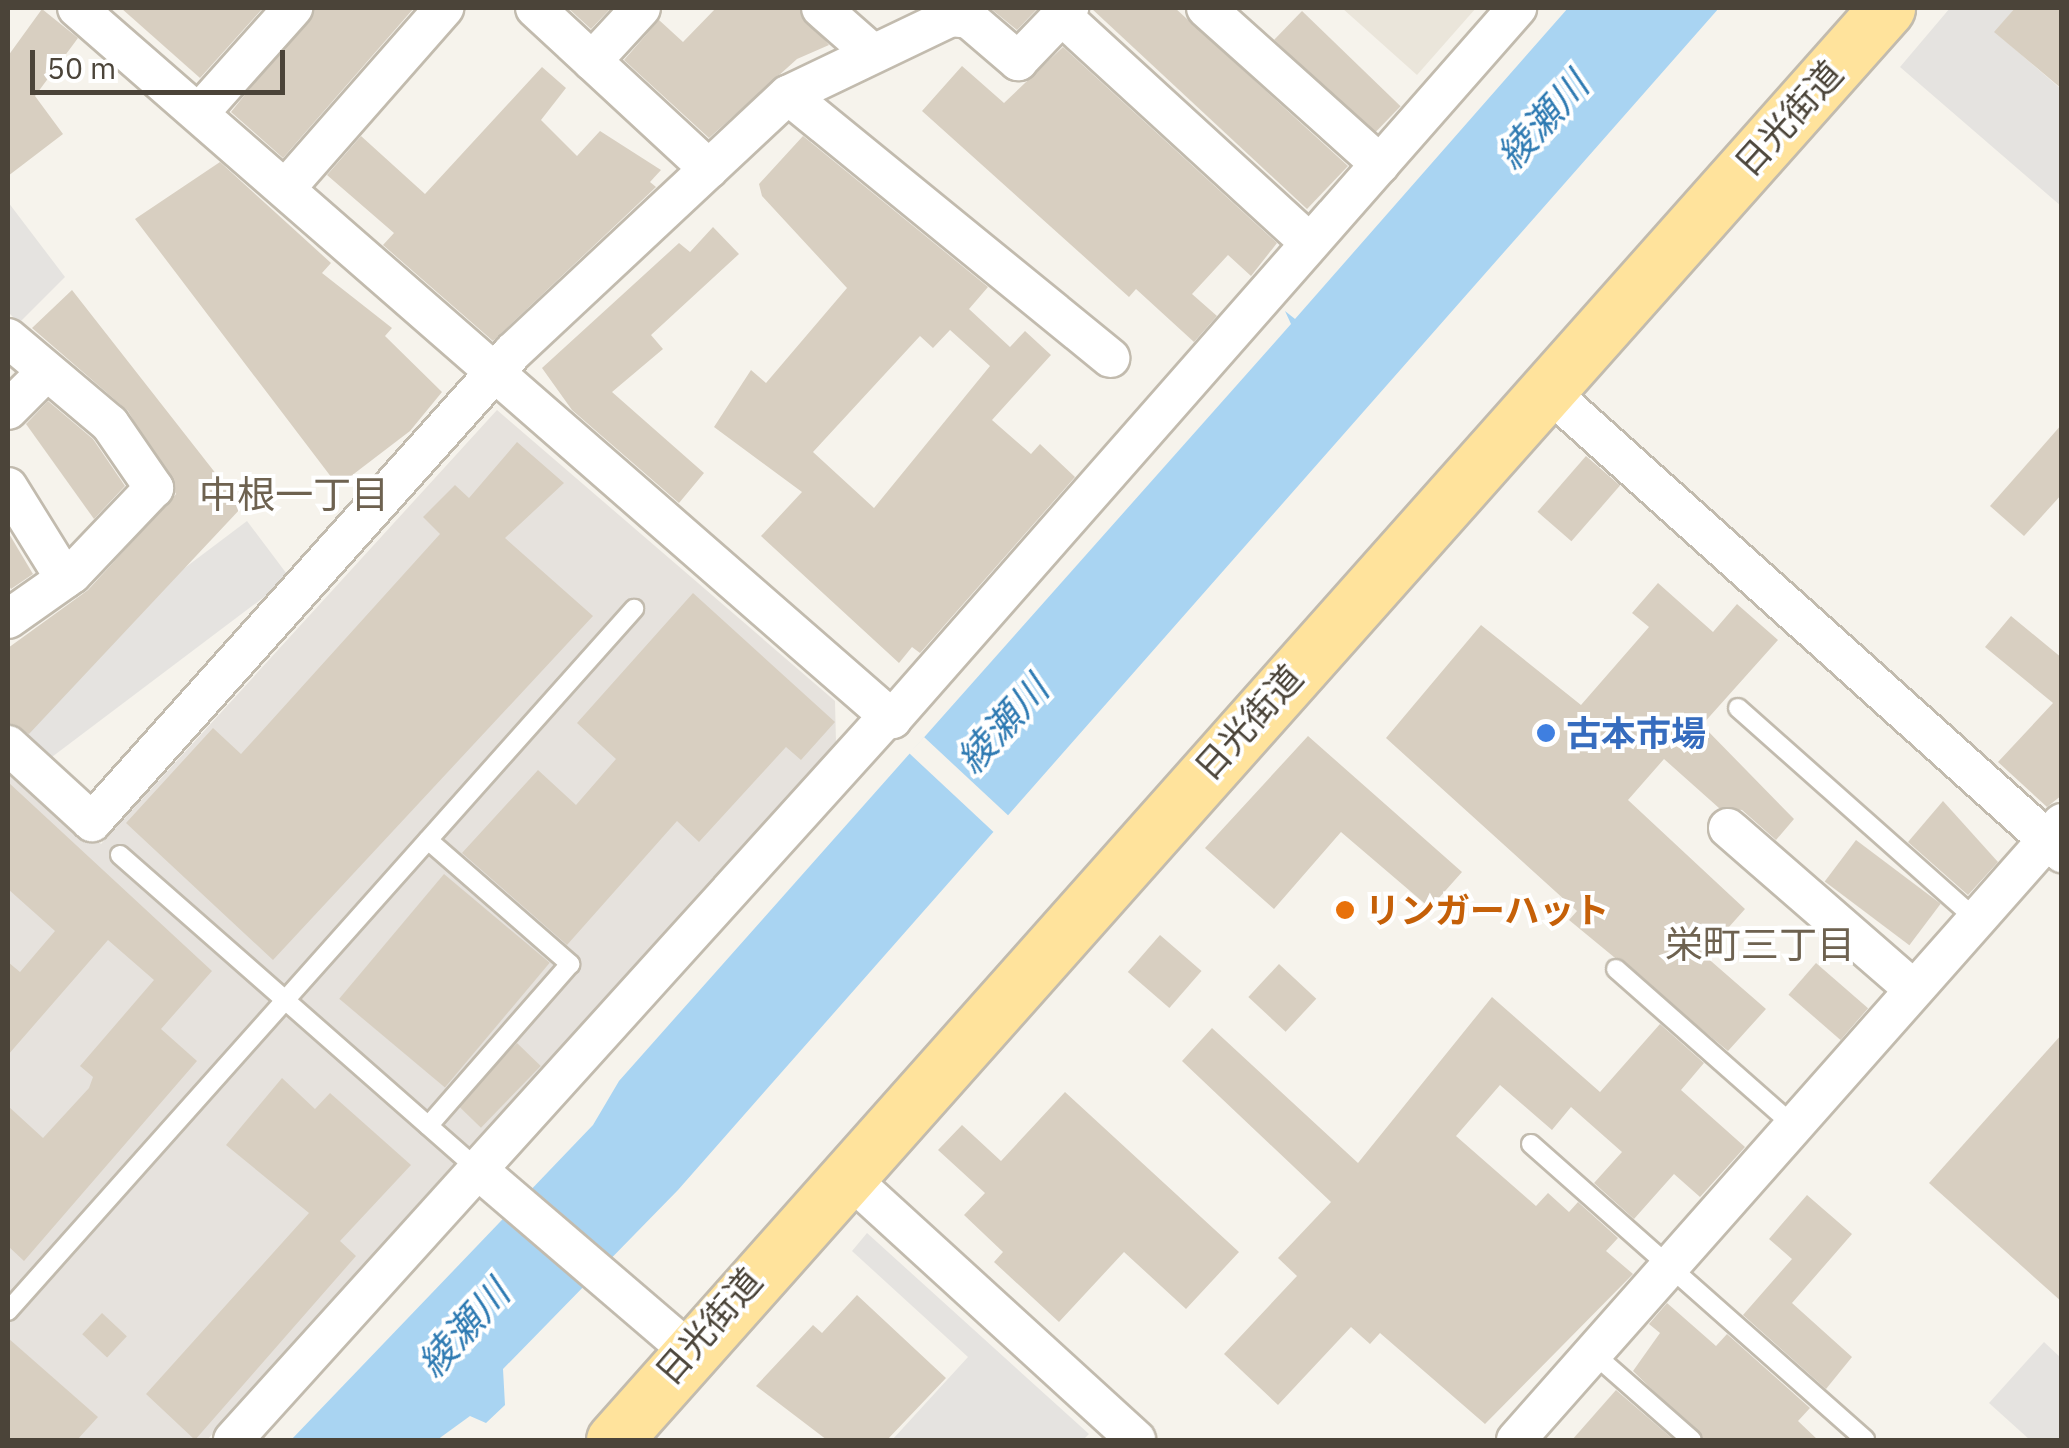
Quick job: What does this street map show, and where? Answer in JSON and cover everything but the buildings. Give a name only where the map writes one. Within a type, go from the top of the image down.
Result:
[{"type":"main road","name":"日光街道","points":[[614,1440],[687,1349],[844,1172],[1887,8]]},
{"type":"street","points":[[78,8],[888,716]]},
{"type":"street","points":[[200,112],[293,8]]},
{"type":"street","points":[[286,188],[444,8]]},
{"type":"street","points":[[534,8],[708,169]]},
{"type":"street","points":[[592,61],[641,8]]},
{"type":"street","points":[[820,8],[871,52]]},
{"type":"street","points":[[1206,8],[1380,164]]},
{"type":"street","points":[[233,1440],[888,716],[1517,8]]},
{"type":"street","points":[[8,745],[92,822],[494,372],[708,169],[788,95],[871,52],[960,16],[1018,61],[1065,12],[1310,243]]},
{"type":"street","points":[[788,95],[1110,358]]},
{"type":"street","points":[[8,338],[110,424],[154,488],[64,580],[8,618]]},
{"type":"street","points":[[8,410],[46,372]]},
{"type":"street","points":[[1516,1440],[1674,1266],[1976,919],[2056,838],[1547,390]]},
{"type":"street","points":[[8,487],[64,580]]},
{"type":"street","points":[[1728,828],[1914,989]]},
{"type":"street","points":[[477,1169],[687,1349]]},
{"type":"street","points":[[844,1172],[1136,1440]]},
{"type":"lane","points":[[8,1311],[634,609]]},
{"type":"lane","points":[[1738,708],[1976,919]]},
{"type":"lane","points":[[428,840],[570,964],[428,1126]]},
{"type":"lane","points":[[120,854],[477,1169]]},
{"type":"lane","points":[[1616,969],[1795,1127]]},
{"type":"lane","points":[[1531,1144],[1674,1266],[1865,1440]]},
{"type":"lane","points":[[1594,1354],[1692,1440]]},
{"type":"shaded area","points":[[1342,8],[1476,8],[1417,75]]},
{"type":"shaded area","points":[[1950,8],[2015,8],[1995,32],[2061,89],[2061,206],[1900,67]]},
{"type":"shaded area","points":[[8,202],[65,277],[19,323],[8,312]]},
{"type":"shaded area","points":[[497,410],[835,701],[836,743],[207,1440],[8,1440],[8,773],[101,844]]},
{"type":"shaded area","points":[[247,521],[290,578],[43,764],[8,717],[8,701]]},
{"type":"shaded area","points":[[867,1233],[1089,1434],[1083,1440],[892,1440],[968,1357],[852,1251]]},
{"type":"shaded area","points":[[2044,1342],[2061,1358],[2061,1440],[2030,1440],[1989,1403]]},
{"type":"water","name":"綾瀬川","points":[[1568,8],[1719,8],[678,1190],[503,1369],[505,1405],[486,1423],[470,1416],[437,1440],[291,1440],[593,1125],[619,1081],[1291,324],[1285,311],[1295,319]]},
{"type":"pier","points":[[924,737],[1012,819],[997,835],[909,753]]},
{"type":"place","name":"古本市場","points":[[1546,733]]},
{"type":"place","name":"リンガーハット","points":[[1345,910]]},
{"type":"district","name":"中根一丁目","points":[[294,494]]},
{"type":"district","name":"栄町三丁目","points":[[1760,944]]}]
